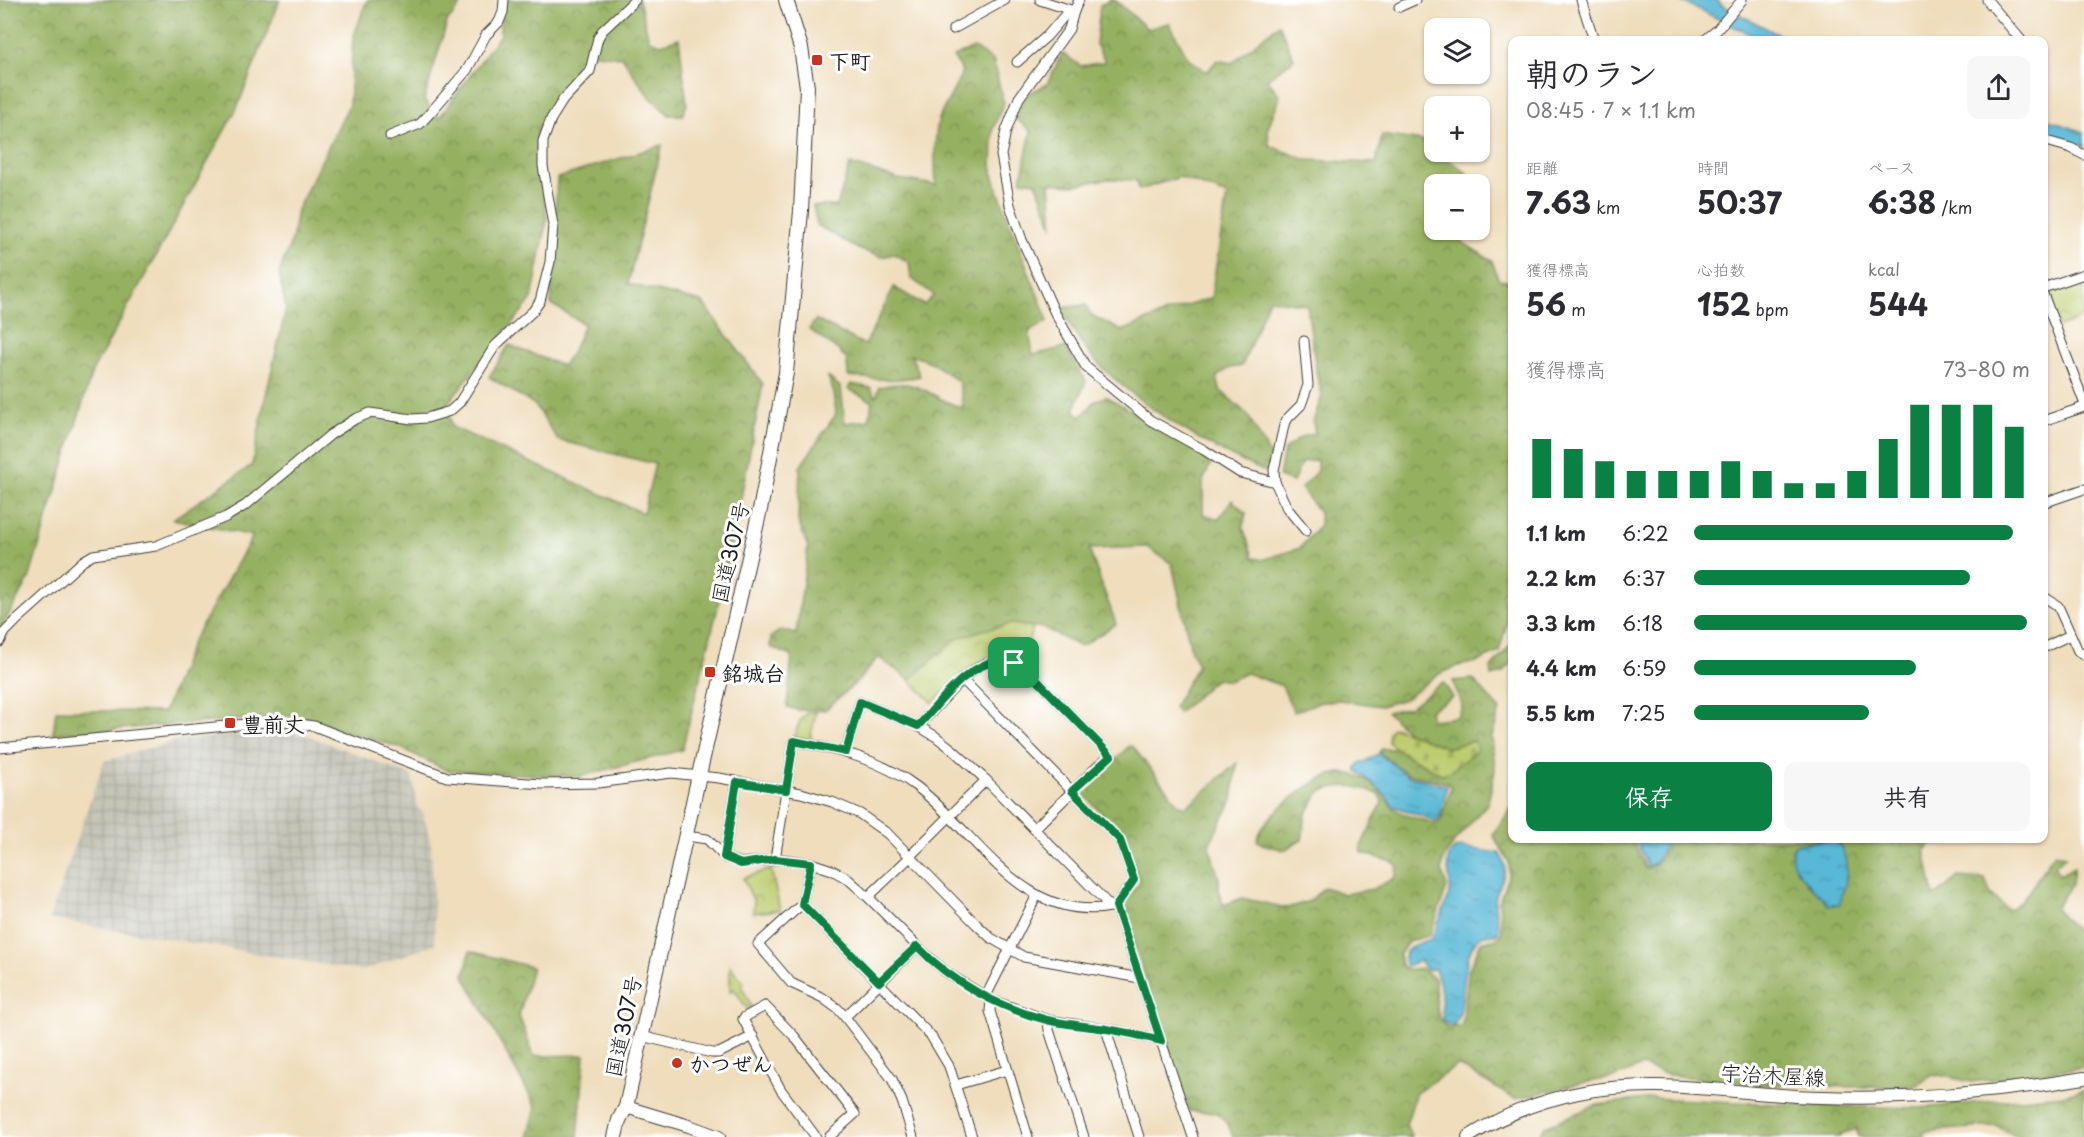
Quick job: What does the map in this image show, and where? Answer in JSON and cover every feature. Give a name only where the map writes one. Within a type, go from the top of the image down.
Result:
[{"type":"highway","name":"国道307号","points":[[615,1137],[626,1107],[761,505],[786,373],[801,211],[807,87],[801,48],[786,0]]},
{"type":"highway","name":"国道307号","points":[[623,1137],[627,1122],[626,1107]]},
{"type":"main road","name":"宇治木屋線","points":[[1468,1137],[1536,1104],[1576,1093],[1614,1087],[1660,1086],[1822,1097],[1922,1097],[1995,1091],[2084,1078]]},
{"type":"main road","points":[[626,1107],[718,1137]]},
{"type":"street","points":[[390,136],[420,124],[467,70],[486,35],[499,22],[504,0]]},
{"type":"street","points":[[0,642],[5,632],[16,621],[83,561],[93,555],[156,546],[226,517],[246,505],[330,435],[355,419],[370,413],[412,419],[427,418],[450,411],[459,403],[495,346],[533,311],[540,301],[553,244],[551,206],[543,166],[543,141],[546,130],[563,100],[590,71],[598,38],[602,32],[635,0]]},
{"type":"street","points":[[953,29],[1005,0]]},
{"type":"street","points":[[1040,0],[1074,11]]},
{"type":"street","points":[[1079,0],[1069,29],[1019,98],[1001,155],[1010,205],[1022,240],[1055,313],[1086,367],[1150,420],[1240,473],[1275,482]]},
{"type":"street","points":[[1399,7],[1415,0]]},
{"type":"street","points":[[1581,0],[1593,36]]},
{"type":"street","points":[[1987,0],[2018,36]]},
{"type":"street","points":[[1710,36],[1740,2]]},
{"type":"street","points":[[1017,62],[1047,36],[1065,15],[1074,11]]},
{"type":"street","points":[[2048,141],[2072,148],[2083,154]]},
{"type":"street","points":[[2048,286],[2084,274]]},
{"type":"street","points":[[2048,307],[2084,402]]},
{"type":"street","points":[[1304,341],[1308,385],[1301,405],[1284,421],[1274,470],[1275,482],[1287,508],[1306,531]]},
{"type":"street","points":[[2048,419],[2084,407]]},
{"type":"street","points":[[2048,501],[2084,489]]},
{"type":"street","points":[[2048,599],[2058,606],[2064,615],[2070,635],[2078,651],[2084,655]]},
{"type":"street","points":[[2048,646],[2070,635]]},
{"type":"street","points":[[918,726],[969,672],[985,663],[996,661],[1014,663],[1029,672],[1111,756],[1034,829]]},
{"type":"street","points":[[775,859],[794,741],[869,759],[916,786],[950,816],[1000,869],[1037,896],[1072,907],[1113,906],[1134,880],[1120,840],[962,680]]},
{"type":"street","points":[[846,752],[860,702],[918,726],[935,736],[986,780],[1113,906],[1140,978],[1193,1137]]},
{"type":"street","points":[[0,748],[277,721],[314,726],[447,777],[542,784],[598,783],[671,773],[786,790],[824,799],[860,814],[888,834],[976,924],[991,938],[1010,950],[1038,960],[1140,978]]},
{"type":"street","points":[[868,897],[986,780]]},
{"type":"street","points":[[724,857],[737,782]]},
{"type":"street","points":[[686,836],[707,839],[724,857],[741,864],[775,859],[811,863],[823,866],[848,879],[947,973],[988,998],[1048,1020],[1161,1041]]},
{"type":"street","points":[[811,863],[802,904],[758,944],[792,983],[823,998],[838,1009],[880,1061],[895,1085],[913,1137]]},
{"type":"street","points":[[1028,1137],[988,998],[1037,896]]},
{"type":"street","points":[[802,904],[931,1036],[945,1057],[972,1137]]},
{"type":"street","points":[[844,1017],[917,946]]},
{"type":"street","points":[[816,1137],[781,1090],[743,1019],[765,1006],[794,1036],[855,1114],[829,1137]]},
{"type":"street","points":[[1048,1020],[1055,1049],[1084,1137]]},
{"type":"street","points":[[1106,1029],[1139,1137]]},
{"type":"street","points":[[641,1036],[712,1053],[719,1053],[753,1036]]},
{"type":"street","points":[[956,1085],[1007,1070]]},
{"type":"shaded area","points":[[282,730],[309,736],[412,776],[418,809],[423,813],[431,844],[435,944],[362,971],[49,919],[104,761],[174,741]]},
{"type":"green space","points":[[0,0],[280,0],[237,108],[92,372],[29,579],[0,630]]},
{"type":"green space","points":[[367,0],[465,0],[447,22],[424,100],[439,118],[500,35],[501,0],[639,0],[649,40],[661,44],[679,38],[687,104],[683,115],[669,115],[648,95],[622,57],[589,53],[584,67],[537,130],[547,220],[532,299],[447,404],[452,427],[643,513],[655,464],[558,440],[535,405],[489,377],[509,345],[563,366],[584,324],[551,304],[557,178],[662,145],[628,284],[702,302],[763,384],[726,575],[682,750],[579,777],[446,770],[399,747],[289,716],[53,734],[56,710],[164,712],[192,642],[253,536],[173,519],[252,465],[286,309],[279,273],[292,240],[297,210],[349,105],[353,38]]},
{"type":"green space","points":[[1111,0],[1115,0],[1148,29],[1169,23],[1188,58],[1207,72],[1217,60],[1232,63],[1279,24],[1294,59],[1267,79],[1280,96],[1268,128],[1269,145],[1306,160],[1376,163],[1382,135],[1423,141],[1424,162],[1451,162],[1467,173],[1424,174],[1424,240],[1460,240],[1492,261],[1499,280],[1508,281],[1508,587],[1502,594],[1508,620],[1499,652],[1437,675],[1405,699],[1381,706],[1339,700],[1317,703],[1294,712],[1282,686],[1246,673],[1229,681],[1216,679],[1178,713],[1174,706],[1198,665],[1191,651],[1172,564],[1147,547],[1089,549],[1116,624],[1085,644],[1079,646],[1044,628],[1011,624],[956,639],[910,680],[878,657],[859,680],[825,710],[799,710],[787,707],[792,656],[770,647],[771,637],[781,630],[796,634],[808,547],[798,521],[800,467],[836,414],[834,393],[828,377],[841,388],[845,423],[869,420],[872,401],[848,389],[851,384],[871,388],[875,396],[879,387],[906,384],[923,389],[963,408],[959,382],[931,362],[911,355],[920,376],[911,378],[884,379],[848,376],[847,360],[839,351],[809,329],[816,320],[865,345],[894,287],[924,305],[934,295],[911,278],[909,262],[894,254],[882,257],[858,249],[817,225],[813,206],[837,206],[850,164],[898,179],[936,185],[935,149],[938,121],[962,71],[953,57],[974,48],[993,61],[1004,103],[993,129],[992,172],[1048,321],[1029,332],[1033,355],[1066,347],[1086,381],[1074,410],[1081,417],[1095,401],[1106,396],[1213,459],[1203,481],[1203,514],[1218,519],[1232,500],[1246,513],[1243,527],[1253,557],[1262,560],[1300,548],[1320,525],[1319,513],[1301,488],[1317,471],[1317,460],[1302,462],[1293,482],[1279,477],[1284,450],[1301,437],[1315,434],[1313,422],[1322,395],[1317,376],[1307,305],[1269,299],[1242,366],[1230,368],[1217,377],[1220,390],[1247,414],[1272,459],[1266,472],[1197,438],[1130,392],[1093,358],[1059,308],[1086,305],[1091,315],[1122,331],[1162,314],[1211,298],[1227,195],[1180,177],[1139,190],[1136,180],[1107,179],[1074,185],[1050,183],[1053,228],[1036,182],[1021,180],[1031,131],[1015,118],[1026,95],[1047,84],[1062,53],[1081,66],[1105,62],[1096,44],[1100,5]]},
{"type":"green space","points":[[2084,278],[2084,317],[2059,327],[2048,302],[2048,289]]},
{"type":"green space","points":[[1011,624],[1033,627],[1021,662],[1007,658],[983,661],[962,675],[933,703],[910,680],[956,639]]},
{"type":"green space","points":[[1508,648],[1508,667],[1502,673],[1492,676],[1491,668]]},
{"type":"green space","points":[[1473,679],[1500,710],[1492,736],[1495,770],[1488,803],[1454,842],[1443,860],[1442,871],[1447,887],[1430,935],[1408,942],[1399,955],[1401,965],[1407,970],[1421,968],[1435,979],[1438,1012],[1448,1028],[1462,1025],[1469,970],[1481,942],[1497,938],[1502,931],[1499,902],[1509,874],[1509,862],[1493,835],[1508,813],[1508,843],[1635,843],[1645,868],[1659,861],[1669,843],[1808,843],[1795,845],[1792,850],[1806,883],[1823,897],[1828,905],[1840,904],[1847,874],[1844,858],[1836,843],[1931,843],[1925,850],[1934,897],[1958,877],[1985,879],[1990,893],[2008,910],[2028,892],[2055,853],[2066,856],[2054,867],[2060,875],[2074,867],[2072,884],[2055,908],[2080,935],[2084,936],[2084,1067],[1972,1082],[1933,1074],[1918,1085],[1891,1088],[1752,1084],[1669,1075],[1642,1066],[1616,1077],[1515,1099],[1458,1065],[1416,1093],[1406,1125],[1412,1137],[1233,1137],[1228,1124],[1218,1113],[1189,1111],[1122,906],[1140,882],[1124,837],[1082,792],[1129,746],[1133,747],[1178,804],[1186,807],[1237,763],[1232,800],[1209,845],[1224,905],[1242,898],[1287,908],[1310,901],[1324,887],[1344,894],[1373,889],[1395,878],[1397,867],[1393,862],[1362,853],[1361,846],[1381,805],[1382,801],[1378,794],[1349,786],[1326,790],[1319,793],[1306,814],[1302,840],[1284,850],[1262,844],[1257,840],[1263,827],[1284,804],[1318,780],[1339,773],[1359,776],[1370,783],[1396,810],[1436,824],[1441,820],[1451,787],[1447,783],[1408,774],[1379,752],[1382,749],[1396,749],[1441,774],[1474,741],[1447,748],[1409,733],[1387,712],[1410,707],[1443,682],[1453,697],[1430,710],[1432,720],[1457,717],[1462,707],[1453,681]]},
{"type":"green space","points":[[816,712],[810,740],[794,737],[800,721],[807,713]]},
{"type":"green space","points":[[1394,727],[1447,748],[1474,741],[1477,750],[1448,773],[1441,774],[1396,749],[1388,742],[1389,732]]},
{"type":"green space","points":[[771,869],[780,910],[753,913],[754,902],[743,878]]},
{"type":"green space","points":[[470,951],[532,967],[519,1016],[534,1056],[585,1055],[578,1137],[528,1137],[536,1107],[464,976]]},
{"type":"green space","points":[[730,966],[744,983],[741,985],[754,1012],[750,1013],[734,989],[730,992]]},
{"type":"green space","points":[[2084,1089],[2084,1137],[2018,1137],[1996,1126],[1922,1132],[1925,1137],[1858,1137],[1857,1129],[1841,1134],[1839,1137],[1537,1137],[1545,1126],[1597,1105],[1652,1098],[1919,1108],[2062,1095]]},
{"type":"water","points":[[1679,0],[1716,0],[1781,36],[1754,36]]},
{"type":"water","points":[[2048,120],[2084,132],[2084,147],[2048,137]]},
{"type":"water","points":[[1379,754],[1408,776],[1447,786],[1440,818],[1436,821],[1393,806],[1385,794],[1356,770],[1359,763]]},
{"type":"water","points":[[1638,843],[1666,843],[1654,863],[1647,866]]},
{"type":"water","points":[[1838,843],[1840,846],[1846,863],[1846,880],[1840,905],[1828,905],[1796,870],[1792,854],[1795,845]]},
{"type":"water","points":[[1458,847],[1499,853],[1505,866],[1495,902],[1499,930],[1496,934],[1482,936],[1474,943],[1466,967],[1461,1009],[1453,1025],[1443,1020],[1440,985],[1435,969],[1427,970],[1420,961],[1406,966],[1404,955],[1415,945],[1431,939],[1435,932],[1450,891],[1447,862],[1452,852]]},
{"type":"place","name":"下町","points":[[817,60]]},
{"type":"place","name":"銘城台","points":[[710,672]]},
{"type":"place","name":"豊前丈","points":[[230,723]]},
{"type":"place","name":"かつぜん","points":[[677,1063]]},
{"type":"route","points":[[1005,661],[1014,663],[1029,672],[1111,756],[1072,791],[1120,840],[1134,880],[1116,906],[1117,914],[1161,1041],[1119,1031],[1048,1020],[991,1000],[947,973],[917,946],[879,982],[802,904],[811,863],[775,859],[741,864],[724,857],[737,782],[786,790],[794,741],[846,752],[860,702],[918,726],[969,672],[985,663],[1005,661]]}]
